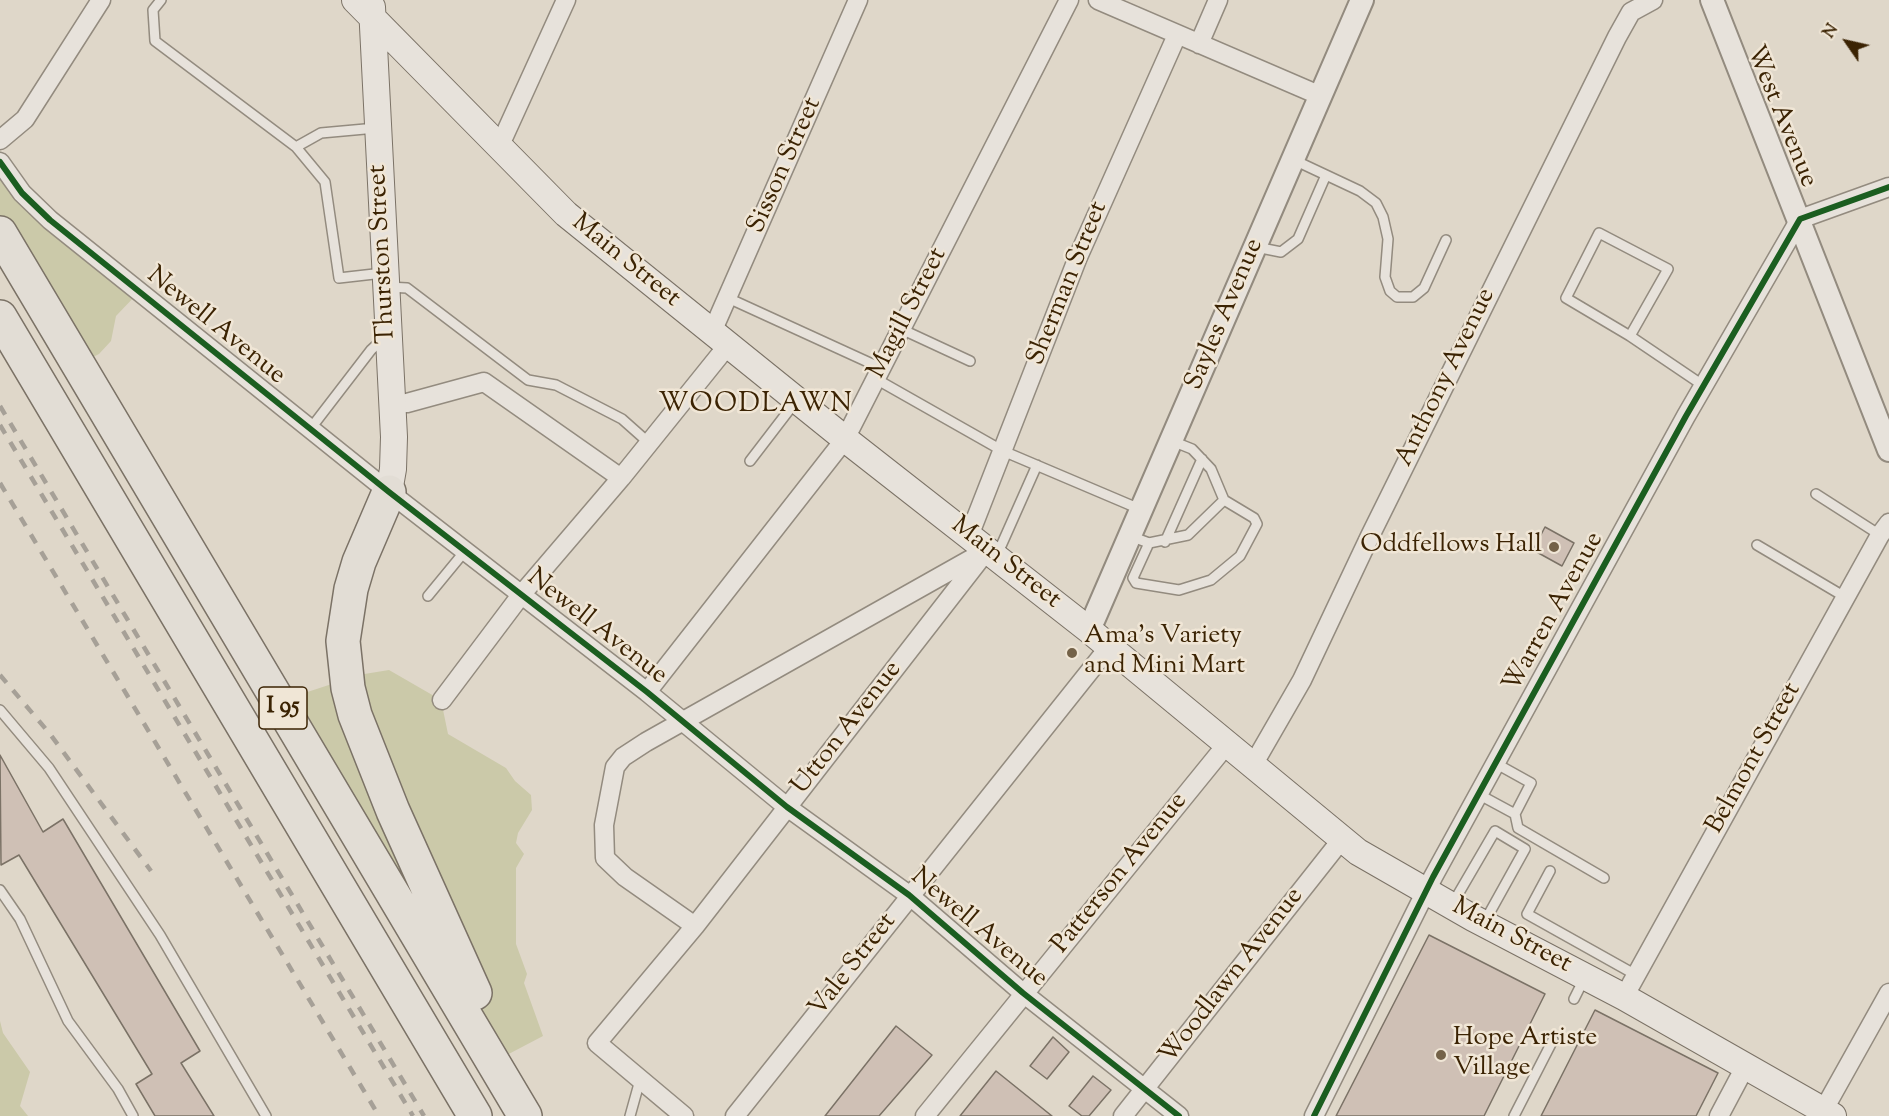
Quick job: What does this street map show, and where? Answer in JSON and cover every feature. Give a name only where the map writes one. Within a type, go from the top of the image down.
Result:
[{"type":"highway","name":"I 95","points":[[0,233],[525,1116]]},
{"type":"highway","name":"I 95","points":[[0,317],[475,1116]]},
{"type":"highway","points":[[389,492],[359,562],[351,589],[343,640],[348,688],[355,715],[398,821],[461,964],[534,1116]]},
{"type":"main road","name":"Main Street","points":[[367,5],[411,55],[566,214],[845,439],[1089,630],[1358,852],[1483,923],[1548,949],[1584,985],[1630,986],[1745,1067],[1828,1113]]},
{"type":"main road","name":"Thurston Street","points":[[367,5],[378,128],[390,404],[394,437],[393,469],[389,492]]},
{"type":"main road","points":[[376,97],[385,79],[411,55]]},
{"type":"street","points":[[0,140],[25,119],[101,0]]},
{"type":"street","points":[[500,145],[566,0]]},
{"type":"street","name":"Magill Street","points":[[647,692],[845,439],[1069,0]]},
{"type":"street","points":[[1098,0],[1321,96]]},
{"type":"street","points":[[1200,44],[1218,0]]},
{"type":"street","name":"Sayles Avenue","points":[[1089,630],[1140,540],[1142,510],[1362,0]]},
{"type":"street","name":"Anthony Avenue","points":[[1253,765],[1302,680],[1380,514],[1617,36],[1631,12],[1653,0]]},
{"type":"street","name":"West Avenue","points":[[1712,0],[1889,450]]},
{"type":"street","name":"Sisson Street","points":[[442,700],[521,595],[649,443],[720,339],[728,298],[855,1]]},
{"type":"street","name":"Sherman Street","points":[[984,548],[1003,451],[1078,257],[1177,34]]},
{"type":"street","name":"Newell Avenue","points":[[0,162],[22,193],[50,220],[389,492],[647,692],[787,807],[909,895],[1023,993],[1179,1116]]},
{"type":"street","points":[[1800,219],[1889,187]]},
{"type":"street","name":"Warren Avenue","points":[[1314,1116],[1425,891],[1704,386],[1800,219]]},
{"type":"street","points":[[390,404],[407,403],[484,382],[621,478]]},
{"type":"street","name":"Belmont Street","points":[[1630,986],[1884,529]]},
{"type":"street","points":[[695,926],[625,877],[605,858],[604,825],[615,767],[623,757],[984,548]]},
{"type":"street","name":"Utton Avenue","points":[[640,1080],[597,1043],[695,926],[984,548]]},
{"type":"street","name":"Vale Street","points":[[735,1116],[1108,647]]},
{"type":"street","name":"Patterson Avenue","points":[[925,1116],[1227,744]]},
{"type":"street","name":"Woodlawn Avenue","points":[[1123,1116],[1342,839]]},
{"type":"street","points":[[1828,1113],[1889,993]]},
{"type":"street","points":[[1719,1116],[1745,1067]]},
{"type":"street","points":[[640,1080],[684,1116]]},
{"type":"lane","points":[[161,0],[153,10],[155,41],[296,147],[325,182],[339,278],[385,280],[407,288],[528,380],[556,385],[622,419],[649,443]]},
{"type":"lane","points":[[296,147],[321,133],[378,128]]},
{"type":"lane","points":[[1294,160],[1360,191],[1376,203],[1383,217],[1388,239],[1385,277],[1390,291],[1397,297],[1413,297],[1424,288],[1446,240]]},
{"type":"lane","points":[[1256,247],[1281,252],[1298,239],[1326,175]]},
{"type":"lane","points":[[1630,336],[1668,269],[1599,233],[1566,298],[1630,336],[1704,386]]},
{"type":"lane","points":[[728,298],[878,374],[1003,451],[1142,510]]},
{"type":"lane","points":[[901,330],[970,361]]},
{"type":"lane","points":[[311,428],[371,350],[387,335]]},
{"type":"lane","points":[[750,461],[797,400]]},
{"type":"lane","points":[[1172,441],[1192,449],[1211,469],[1224,500],[1254,518],[1257,524],[1240,556],[1211,580],[1179,590],[1136,583],[1133,578],[1140,540],[1165,542],[1188,535],[1224,500]]},
{"type":"lane","points":[[1165,542],[1202,459]]},
{"type":"lane","points":[[984,548],[1036,465]]},
{"type":"lane","points":[[1816,494],[1884,529]]},
{"type":"lane","points":[[1757,545],[1845,597]]},
{"type":"lane","points":[[428,596],[465,551]]},
{"type":"lane","points":[[0,710],[49,768],[153,925],[266,1116]]},
{"type":"lane","points":[[1495,763],[1531,783],[1515,814],[1518,828],[1604,878]]},
{"type":"lane","points":[[1478,794],[1515,814]]},
{"type":"lane","points":[[1451,906],[1495,831],[1525,849],[1483,923]]},
{"type":"lane","points":[[1550,871],[1527,914],[1605,958],[1630,986]]},
{"type":"lane","points":[[0,890],[20,919],[68,1021],[118,1089],[133,1116]]},
{"type":"lane","points":[[1548,949],[1557,932]]},
{"type":"lane","points":[[1584,985],[1605,958]]},
{"type":"lane","points":[[1514,1116],[1553,1040]]},
{"type":"lane","points":[[630,1116],[640,1080]]},
{"type":"shaded area","points":[[0,150],[4,165],[137,294],[116,316],[111,341],[99,354],[81,363],[0,231]]},
{"type":"shaded area","points":[[389,670],[441,700],[448,734],[506,768],[515,781],[531,795],[532,810],[518,833],[516,843],[524,854],[516,868],[516,944],[527,974],[524,983],[543,1036],[503,1057],[280,701],[341,681],[346,677]]},
{"type":"shaded area","points":[[0,1021],[3,1033],[30,1072],[20,1106],[28,1116],[0,1116]]},
{"type":"building","name":"Oddfellows Hall","points":[[1545,527],[1574,543],[1562,566],[1533,550]]},
{"type":"building","points":[[0,755],[43,832],[63,819],[200,1051],[181,1063],[214,1116],[155,1116],[136,1084],[152,1074],[19,855],[1,865]]},
{"type":"building","name":"Hope Artiste Village","points":[[1429,935],[1545,994],[1484,1116],[1336,1116]]},
{"type":"building","name":"Hope Artiste Village","points":[[1595,1010],[1718,1073],[1696,1116],[1541,1116]]},
{"type":"building","points":[[896,1026],[932,1055],[879,1116],[825,1116]]},
{"type":"building","points":[[1053,1037],[1069,1052],[1047,1079],[1030,1066]]},
{"type":"building","points":[[996,1071],[1052,1116],[960,1116]]},
{"type":"building","points":[[1093,1076],[1111,1090],[1089,1116],[1082,1116],[1069,1106]]},
{"type":"railway","points":[[0,406],[424,1116]]},
{"type":"railway","points":[[0,425],[413,1116]]},
{"type":"railway","points":[[0,483],[379,1116]]},
{"type":"railway","points":[[0,675],[50,734],[151,871]]},
{"type":"cycle path","points":[[0,162],[22,193],[50,220],[389,492],[647,692],[787,807],[909,895],[1023,993],[1179,1116]]},
{"type":"cycle path","points":[[1314,1116],[1433,877],[1686,416],[1800,219],[1889,187]]},
{"type":"place","name":"Oddfellows Hall","points":[[1554,547]]},
{"type":"place","name":"Ama's Variety and Mini Mart","points":[[1072,653]]},
{"type":"place","name":"Hope Artiste Village","points":[[1441,1055]]},
{"type":"district","name":"WOODLAWN","points":[[756,406]]}]
